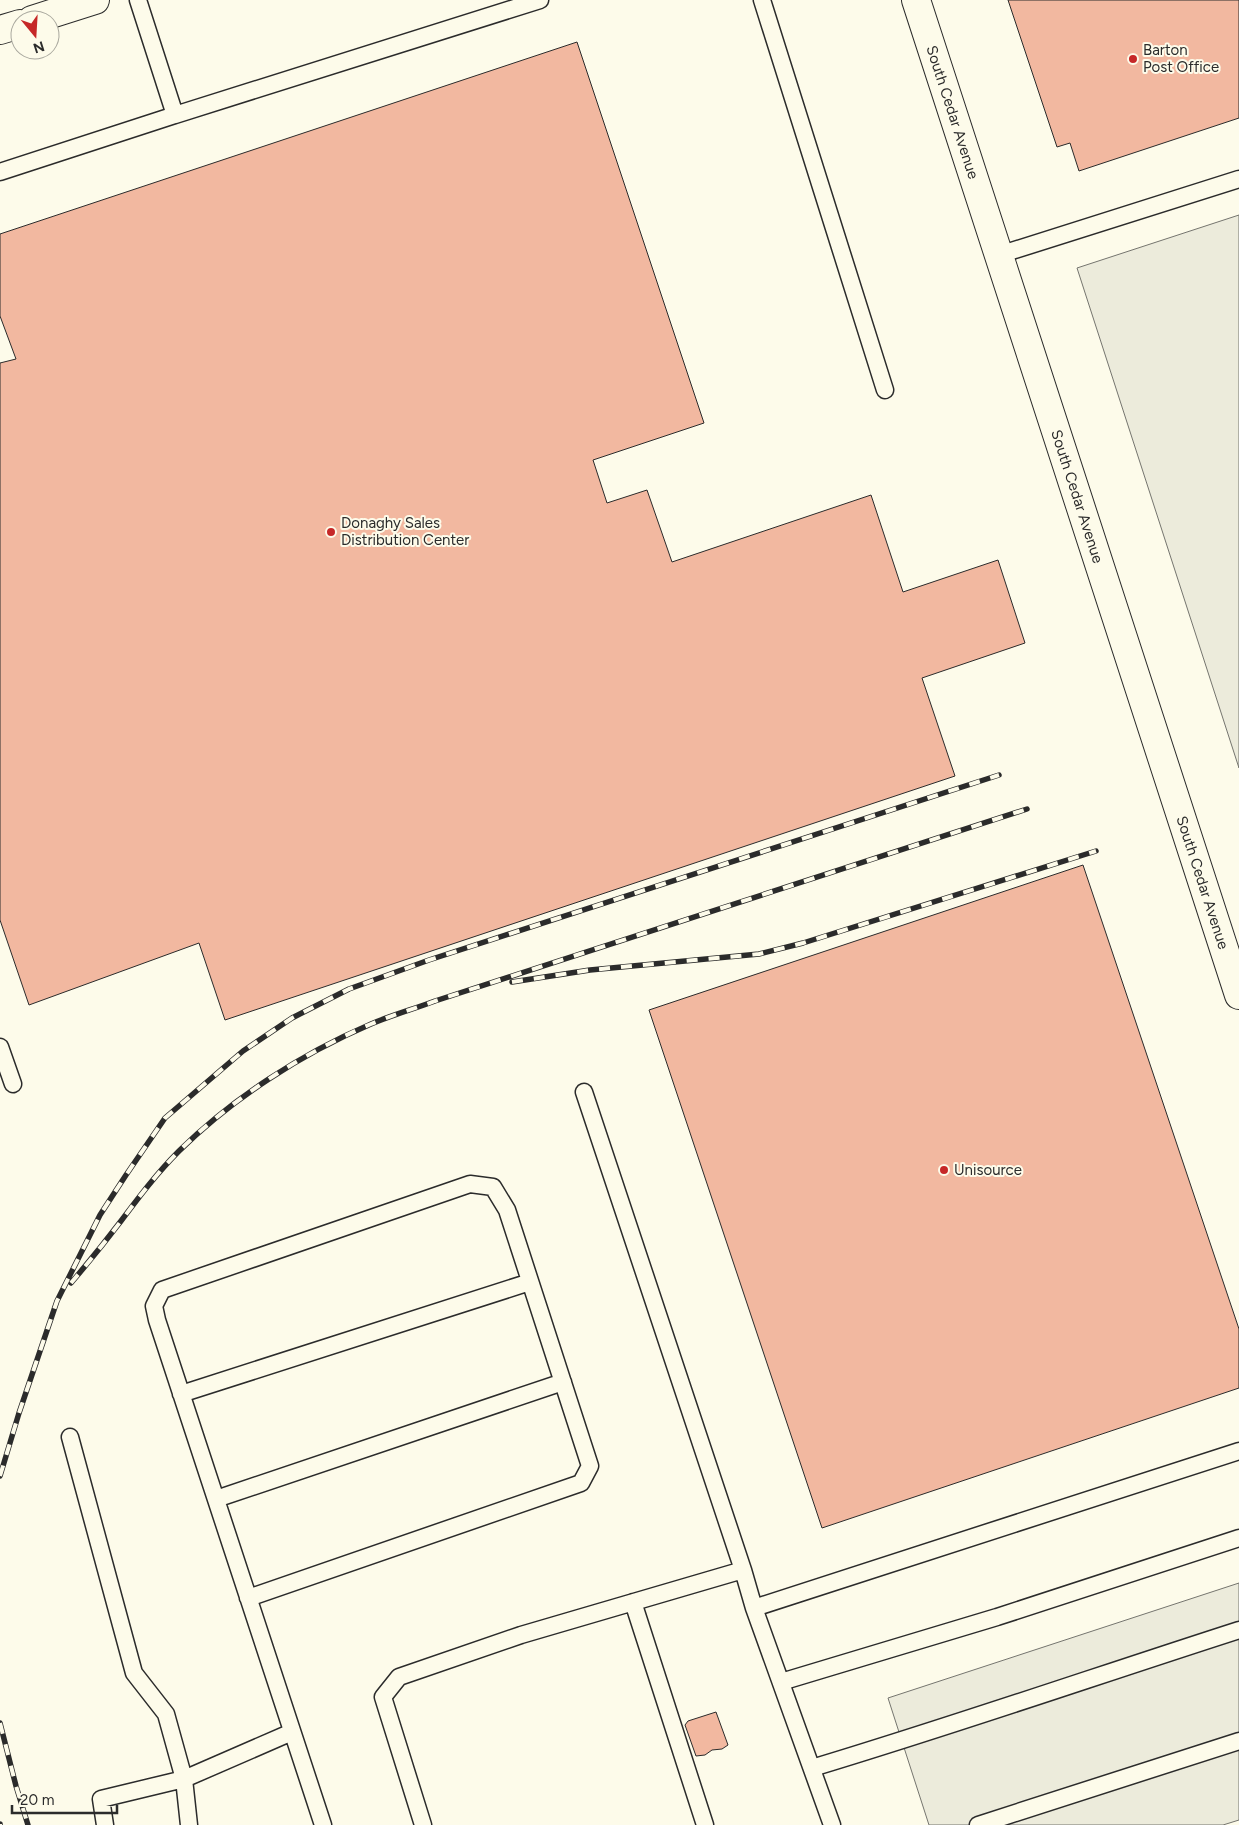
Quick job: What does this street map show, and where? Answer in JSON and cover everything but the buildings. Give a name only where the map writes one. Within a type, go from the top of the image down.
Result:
[{"type":"main road","points":[[60,11],[95,0]]},
{"type":"main road","name":"South Cedar Avenue","points":[[916,0],[1239,995]]},
{"type":"lane","points":[[138,0],[175,115]]},
{"type":"lane","points":[[0,172],[540,0]]},
{"type":"lane","points":[[762,0],[885,390]]},
{"type":"lane","points":[[999,255],[1239,178]]},
{"type":"lane","points":[[0,1047],[13,1084]]},
{"type":"lane","points":[[584,1092],[754,1608],[832,1825]]},
{"type":"lane","points":[[248,1598],[581,1483],[590,1466],[507,1210],[493,1187],[470,1184],[162,1290],[154,1306],[156,1320],[323,1825]]},
{"type":"lane","points":[[181,1394],[530,1282]]},
{"type":"lane","points":[[216,1499],[563,1382]]},
{"type":"lane","points":[[70,1436],[134,1673],[166,1714],[184,1779],[189,1825]]},
{"type":"lane","points":[[754,1608],[1239,1451]]},
{"type":"lane","points":[[781,1682],[997,1617],[1239,1538]]},
{"type":"lane","points":[[423,1825],[383,1697],[399,1677],[521,1635],[743,1570]]},
{"type":"lane","points":[[633,1602],[705,1825]]},
{"type":"lane","points":[[812,1768],[927,1733],[1046,1692],[1239,1630]]},
{"type":"lane","points":[[104,1825],[101,1799],[184,1779],[292,1732]]},
{"type":"lane","points":[[978,1825],[1239,1741]]},
{"type":"shaded area","points":[[1239,215],[1239,768],[1077,268]]},
{"type":"shaded area","points":[[1239,1583],[1239,1820],[1223,1825],[929,1825],[888,1698]]},
{"type":"railway","points":[[0,1476],[57,1301],[100,1215],[165,1118],[243,1051],[292,1018],[349,989],[429,960],[999,775]]},
{"type":"railway","points":[[71,1283],[156,1176],[200,1132],[245,1095],[269,1079],[294,1063],[345,1036],[379,1021],[435,1001],[1027,809]]},
{"type":"railway","points":[[512,982],[590,970],[759,954],[803,943],[1096,851]]},
{"type":"railway","points":[[0,1723],[28,1825]]},
{"type":"place","name":"Barton Post Office","points":[[1133,59]]},
{"type":"place","name":"Donaghy Sales Distribution Center","points":[[331,532]]},
{"type":"place","name":"Unisource","points":[[944,1170]]}]
